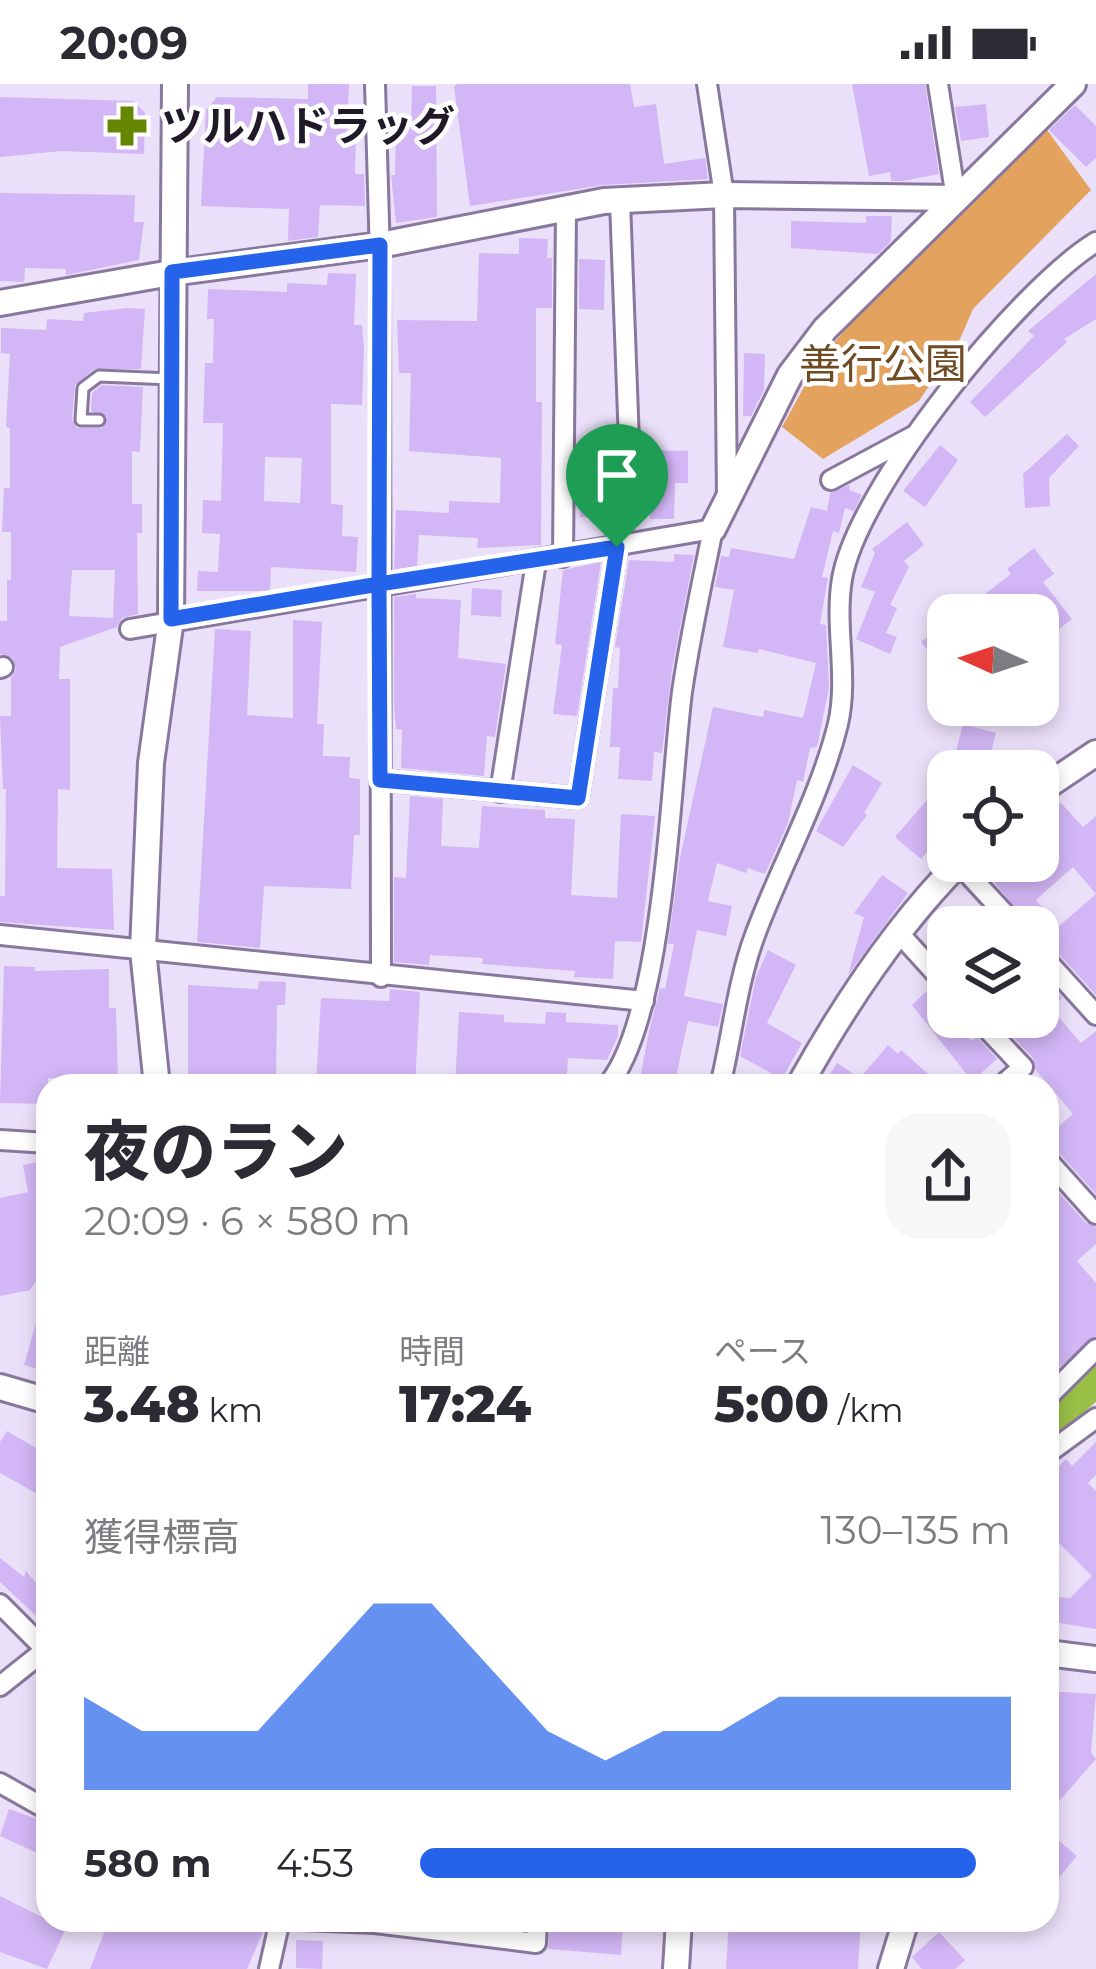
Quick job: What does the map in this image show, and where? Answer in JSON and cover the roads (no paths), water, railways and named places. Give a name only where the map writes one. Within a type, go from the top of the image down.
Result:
[{"type":"street","points":[[156,1074],[143,950],[151,763],[171,619],[175,84]]},
{"type":"street","points":[[375,84],[380,245],[381,977]]},
{"type":"street","points":[[707,84],[724,195],[727,506]]},
{"type":"street","points":[[938,84],[956,198]]},
{"type":"street","points":[[617,1074],[644,1001],[683,688],[713,529],[790,375],[825,329],[1073,84]]},
{"type":"street","points":[[0,303],[172,272],[380,245],[620,201],[724,195],[956,198]]},
{"type":"street","points":[[620,201],[629,442]]},
{"type":"street","points":[[563,556],[566,208]]},
{"type":"street","points":[[723,1074],[752,941],[838,723],[844,683],[842,579],[853,539],[877,491],[920,433],[1040,290],[1096,242]]},
{"type":"street","points":[[831,480],[920,433]]},
{"type":"street","points":[[130,629],[713,529]]},
{"type":"street","points":[[380,780],[578,798],[617,547]]},
{"type":"street","points":[[500,792],[536,562]]},
{"type":"street","points":[[1059,778],[1096,754]]},
{"type":"street","points":[[807,1074],[899,933],[943,882]]},
{"type":"street","points":[[978,882],[999,906]]},
{"type":"street","points":[[899,933],[927,964]]},
{"type":"street","points":[[0,935],[644,1001]]},
{"type":"street","points":[[1059,974],[1096,1015]]},
{"type":"street","points":[[996,1038],[1023,1067],[1015,1074]]},
{"type":"street","points":[[0,1140],[36,1142]]},
{"type":"street","points":[[1059,1173],[1096,1214]]},
{"type":"street","points":[[1059,1385],[1096,1349]]},
{"type":"street","points":[[0,1387],[36,1398]]},
{"type":"street","points":[[1059,1445],[1096,1418]]},
{"type":"street","points":[[0,1604],[36,1642]]},
{"type":"street","points":[[1059,1655],[1096,1659]]},
{"type":"street","points":[[0,1686],[36,1659]]},
{"type":"street","points":[[0,1783],[36,1803]]},
{"type":"street","points":[[269,1969],[277,1932]]},
{"type":"street","points":[[437,1932],[536,1943],[536,1932]]},
{"type":"street","points":[[676,1969],[678,1932]]},
{"type":"street","points":[[891,1969],[902,1932]]},
{"type":"lane","points":[[99,421],[81,420],[83,388],[99,376],[171,379]]},
{"type":"waterway","points":[[1059,1406],[1096,1374]]},
{"type":"place","name":"ツルハドラッグ","points":[[127,126]]},
{"type":"park label","name":"善行公園","points":[[883,364]]}]
